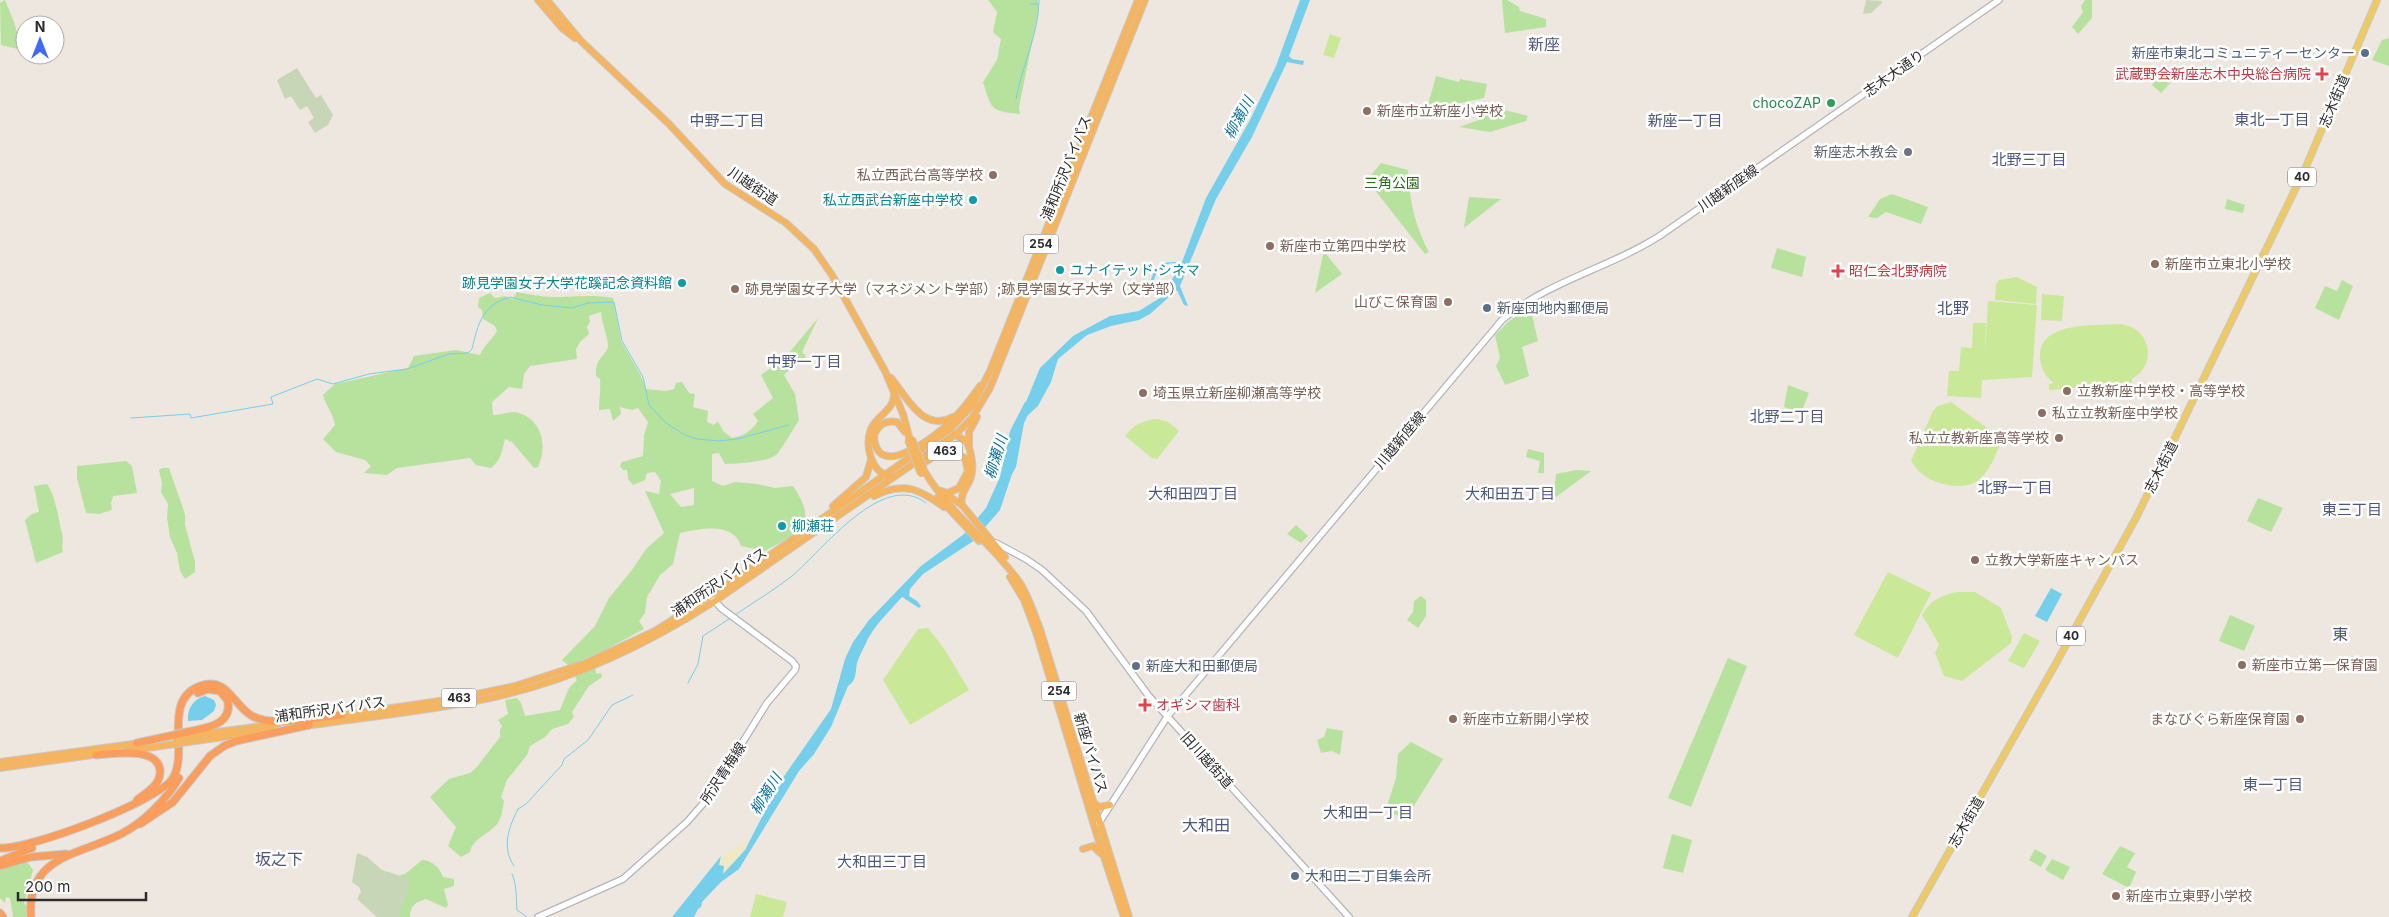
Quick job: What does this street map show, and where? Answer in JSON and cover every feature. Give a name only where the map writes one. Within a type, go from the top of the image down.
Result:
[{"type":"highway","name":"川越街道","points":[[538,0],[562,28],[581,40]]},
{"type":"highway","name":"川越街道","points":[[547,0],[581,40],[669,124],[702,162],[725,184],[786,223],[808,242],[832,275],[887,373],[902,404],[910,439]]},
{"type":"highway","name":"浦和所沢バイパス","points":[[187,737],[310,725],[456,705],[547,683],[630,650],[670,630],[794,539],[949,430],[963,417],[977,399],[990,371],[1138,0]]},
{"type":"highway","name":"浦和所沢バイパス","points":[[187,737],[453,699],[546,677],[628,644],[714,599],[823,527],[956,434],[967,424],[981,405],[1002,359],[1146,0]]},
{"type":"highway","name":"254","points":[[969,447],[969,432],[991,391],[1002,359]]},
{"type":"highway","points":[[910,439],[903,428],[891,421],[881,424],[874,434],[874,442],[879,452],[895,457],[924,441],[948,424],[990,371]]},
{"type":"highway","name":"川越街道","points":[[887,373],[923,473],[949,505]]},
{"type":"highway","points":[[887,373],[925,418],[939,422],[958,413]]},
{"type":"highway","points":[[794,539],[862,482],[869,472],[871,430],[892,405],[894,391]]},
{"type":"highway","points":[[906,461],[943,436],[956,434],[964,439],[969,447],[972,476],[962,495],[959,514]]},
{"type":"highway","name":"463","points":[[874,496],[936,455],[951,450],[964,458],[968,471],[960,488],[952,492],[943,492]]},
{"type":"highway","points":[[871,458],[876,469],[885,475],[896,474],[925,457]]},
{"type":"highway","name":"川越街道","points":[[923,473],[949,505]]},
{"type":"highway","points":[[923,473],[959,514]]},
{"type":"highway","points":[[934,486],[943,492],[959,514]]},
{"type":"highway","points":[[823,527],[874,496],[891,489],[914,489],[959,514]]},
{"type":"highway","name":"新座バイパス","points":[[949,505],[987,543],[1020,583],[1040,630],[1129,917]]},
{"type":"highway","name":"新座バイパス","points":[[987,543],[1014,584],[1029,613],[1095,830],[1124,917]]},
{"type":"highway","points":[[0,861],[158,793],[174,777],[179,761],[180,708],[187,696],[198,687],[212,684],[220,686],[228,690],[248,713],[267,720],[342,715]]},
{"type":"highway","points":[[0,768],[96,755],[175,739],[187,737],[224,719],[229,704],[224,694],[217,690],[208,689],[200,692],[190,700],[184,713],[184,760],[180,776],[158,803],[121,834]]},
{"type":"highway","points":[[31,917],[33,891],[43,872],[59,859],[121,834],[153,817],[167,807],[184,790],[210,756],[224,746],[310,725]]},
{"type":"highway","points":[[0,762],[175,739]]},
{"type":"highway","points":[[96,755],[145,755],[153,758],[158,764],[160,776],[156,784],[128,806]]},
{"type":"highway","points":[[1092,801],[1099,807],[1110,805]]},
{"type":"highway","points":[[0,848],[30,845],[68,832]]},
{"type":"highway","points":[[1083,849],[1092,845],[1097,847],[1111,880]]},
{"type":"highway","points":[[0,866],[31,857],[83,850]]},
{"type":"highway","points":[[0,913],[2,917]]},
{"type":"main road","name":"志木大通り","points":[[1790,145],[1999,0]]},
{"type":"main road","name":"志木街道","points":[[1912,917],[2137,516],[2305,169],[2377,0]]},
{"type":"main road","name":"川越新座線","points":[[1095,830],[1168,717],[1502,320],[1540,295],[1637,250],[1790,145]]},
{"type":"main road","name":"旧川越街道","points":[[987,543],[1026,559],[1052,578],[1086,611],[1134,678],[1349,917]]},
{"type":"main road","name":"所沢青梅線","points":[[538,917],[623,878],[687,822],[708,798],[767,703],[794,670],[796,666],[792,661],[721,608],[714,599]]},
{"type":"green space","points":[[5,0],[14,22],[15,48],[1,45],[0,3]]},
{"type":"green space","points":[[988,0],[1038,0],[1038,13],[1019,107],[1020,114],[1003,112],[994,108],[988,99],[983,82],[997,60],[1001,39],[993,32],[997,12]]},
{"type":"green space","points":[[1502,0],[1507,0],[1519,7],[1520,11],[1546,19],[1546,27],[1505,33]]},
{"type":"green space","points":[[1866,0],[1882,1],[1882,3],[1871,13],[1863,14]]},
{"type":"green space","points":[[2085,0],[2092,0],[2092,18],[2078,34],[2072,27],[2083,12],[2081,6]]},
{"type":"green space","points":[[1330,34],[1341,38],[1334,58],[1323,55]]},
{"type":"green space","points":[[2389,38],[2389,66],[2372,60],[2382,40]]},
{"type":"green space","points":[[297,68],[316,98],[321,95],[333,115],[328,125],[315,133],[308,122],[314,118],[307,106],[300,110],[291,96],[285,99],[277,80]]},
{"type":"green space","points":[[2163,68],[2175,78],[2161,93],[2152,85]]},
{"type":"green space","points":[[1436,76],[1459,82],[1460,79],[1487,84],[1484,98],[1427,108]]},
{"type":"green space","points":[[1486,105],[1528,116],[1526,121],[1490,132],[1459,127],[1479,120],[1478,115]]},
{"type":"green space","name":"三角公園","points":[[1381,163],[1408,170],[1414,212],[1420,233],[1429,252],[1425,254],[1367,180]]},
{"type":"green space","points":[[1892,194],[1928,207],[1921,224],[1886,212],[1877,218],[1868,217],[1880,199]]},
{"type":"green space","points":[[1469,197],[1501,199],[1464,228]]},
{"type":"green space","points":[[2227,199],[2245,205],[2243,213],[2225,209]]},
{"type":"green space","points":[[1777,248],[1806,257],[1802,277],[1771,268]]},
{"type":"green space","points":[[1326,254],[1342,274],[1315,293],[1323,255]]},
{"type":"green space","points":[[2017,277],[2037,287],[2036,304],[1995,300],[1996,284],[1999,280]]},
{"type":"green space","points":[[2342,280],[2353,286],[2339,320],[2315,308],[2325,286],[2337,291]]},
{"type":"green space","points":[[517,292],[548,297],[591,296],[613,298],[621,341],[641,376],[646,389],[666,391],[674,389],[676,383],[682,382],[689,393],[695,394],[693,407],[708,411],[707,422],[714,425],[717,422],[719,423],[723,431],[732,438],[753,428],[758,421],[753,414],[773,398],[761,375],[784,359],[818,318],[802,352],[806,356],[784,375],[795,394],[799,420],[778,453],[769,459],[725,464],[719,453],[712,454],[712,481],[723,486],[735,482],[775,488],[793,486],[805,510],[805,519],[802,526],[796,533],[765,551],[741,546],[737,538],[723,530],[706,529],[680,533],[673,564],[660,575],[647,597],[645,613],[639,621],[644,629],[603,651],[569,666],[562,660],[595,626],[609,598],[646,549],[664,533],[645,491],[659,494],[661,481],[655,472],[647,473],[645,480],[633,485],[628,479],[627,470],[623,470],[620,466],[622,462],[643,456],[644,435],[648,422],[638,408],[632,410],[620,407],[621,414],[613,421],[610,409],[599,410],[600,379],[596,376],[596,370],[598,362],[608,347],[601,312],[589,316],[590,322],[587,327],[589,334],[580,342],[576,349],[577,359],[530,366],[524,374],[522,389],[509,387],[492,402],[493,415],[513,412],[522,414],[536,425],[540,432],[543,449],[538,467],[534,468],[512,442],[505,439],[499,458],[491,468],[476,465],[470,458],[397,468],[387,475],[364,473],[371,466],[365,460],[336,452],[323,439],[335,425],[323,395],[335,384],[408,368],[414,356],[456,350],[480,355],[497,331],[495,326],[483,319],[482,310],[478,307],[479,298],[490,293],[495,298],[505,296],[513,299]],"holes":[[[694,488],[694,505],[681,507],[670,494]]]},
{"type":"green space","points":[[2042,294],[2064,296],[2062,321],[2041,320]]},
{"type":"green space","points":[[1988,301],[2037,305],[2032,377],[1982,380],[1981,398],[1947,396],[1949,371],[1959,371],[1961,347],[1972,348],[1973,323],[1986,323],[1985,357]]},
{"type":"green space","points":[[1530,306],[1538,341],[1522,347],[1529,376],[1505,385],[1496,366],[1500,358],[1495,335],[1508,322]]},
{"type":"green space","points":[[2119,324],[2130,326],[2138,331],[2144,338],[2147,347],[2148,356],[2146,364],[2132,379],[2132,383],[2049,390],[2049,384],[2054,383],[2044,371],[2040,356],[2042,345],[2049,337],[2059,331],[2070,328]]},
{"type":"green space","points":[[1788,385],[1809,393],[1801,413],[1784,407]]},
{"type":"green space","points":[[1951,402],[1990,430],[2001,442],[1984,475],[1974,483],[1967,485],[1950,485],[1934,481],[1920,472],[1911,461],[1933,411],[1938,406]]},
{"type":"green space","points":[[1158,419],[1168,422],[1179,431],[1157,459],[1152,458],[1125,436],[1140,423]]},
{"type":"green space","points":[[1528,449],[1544,453],[1544,473],[1538,473],[1540,461],[1526,457]]},
{"type":"green space","points":[[126,461],[132,466],[137,493],[113,496],[112,510],[99,514],[86,513],[77,478],[77,466]]},
{"type":"green space","points":[[169,468],[185,514],[185,525],[195,562],[195,572],[185,579],[180,571],[177,553],[170,537],[167,518],[168,504],[161,492],[162,483],[159,470]]},
{"type":"green space","points":[[1576,470],[1591,471],[1556,497],[1554,493],[1556,474]]},
{"type":"green space","points":[[47,484],[53,495],[63,535],[63,552],[36,563],[25,520],[32,514],[39,512],[34,486]]},
{"type":"green space","points":[[2258,498],[2283,508],[2271,532],[2247,521]]},
{"type":"green space","points":[[1296,525],[1308,536],[1301,543],[1287,534]]},
{"type":"green space","points":[[1888,572],[1931,593],[1898,658],[1854,635]]},
{"type":"green space","points":[[1957,592],[1975,592],[2001,608],[2012,637],[2011,643],[1962,681],[1944,676],[1935,653],[1939,644],[1922,615],[1936,599]]},
{"type":"green space","points":[[1421,596],[1426,600],[1426,616],[1418,628],[1407,620],[1413,612],[1414,601]]},
{"type":"green space","points":[[2230,615],[2255,626],[2244,651],[2219,641]]},
{"type":"green space","points":[[928,628],[945,650],[969,690],[910,725],[883,680],[918,629]]},
{"type":"green space","points":[[2024,633],[2040,641],[2024,668],[2008,661]]},
{"type":"green space","points":[[1728,658],[1747,666],[1691,807],[1668,798]]},
{"type":"green space","points":[[595,667],[596,674],[601,673],[602,677],[589,686],[572,712],[574,717],[568,724],[552,729],[545,737],[530,746],[527,755],[507,780],[501,797],[504,801],[499,821],[475,843],[470,852],[461,857],[448,846],[456,827],[430,797],[449,779],[470,773],[476,768],[500,737],[502,726],[498,720],[508,714],[505,700],[517,698],[521,703],[525,716],[560,710],[569,688],[577,680],[575,677],[576,673]]},
{"type":"green space","points":[[1327,728],[1343,731],[1340,755],[1332,751],[1321,753],[1317,740],[1324,737]]},
{"type":"green space","points":[[1411,742],[1443,759],[1405,820],[1386,809],[1396,778],[1398,754]]},
{"type":"green space","points":[[1672,834],[1692,840],[1683,873],[1663,868]]},
{"type":"green space","points":[[2120,846],[2135,853],[2127,867],[2136,872],[2129,888],[2102,874]]},
{"type":"green space","points":[[2035,849],[2047,856],[2041,867],[2029,860]]},
{"type":"green space","points":[[357,853],[367,857],[382,870],[411,879],[399,917],[377,917],[357,899],[361,892],[359,887],[352,882]]},
{"type":"green space","points":[[2052,859],[2070,867],[2063,880],[2045,870]]},
{"type":"green space","points":[[422,860],[429,861],[435,865],[443,877],[454,879],[454,886],[444,889],[448,905],[446,908],[426,899],[414,905],[410,917],[395,917],[398,876],[405,874]]},
{"type":"green space","points":[[28,863],[33,870],[24,903],[27,907],[26,917],[13,917],[10,898],[6,897],[5,903],[0,898],[0,870]]},
{"type":"green space","points":[[756,894],[787,902],[783,917],[750,917]]},
{"type":"sand","points":[[751,838],[736,861],[722,874],[725,867],[721,864],[719,865],[723,856]]},
{"type":"water","points":[[1300,0],[1310,0],[1289,56],[1292,59],[1304,61],[1303,65],[1287,62],[1252,137],[1216,199],[1180,286],[1188,306],[1184,305],[1177,290],[1150,314],[1139,320],[1111,326],[1087,335],[1058,359],[1051,382],[1038,406],[1028,415],[1024,423],[1016,467],[1000,510],[972,542],[923,574],[910,589],[909,596],[917,601],[921,606],[919,608],[902,597],[877,625],[861,654],[854,679],[848,686],[831,727],[814,754],[799,771],[739,869],[721,882],[702,902],[694,917],[672,917],[721,856],[719,865],[724,866],[723,874],[745,850],[780,782],[831,709],[845,659],[853,642],[869,620],[921,566],[964,534],[986,508],[1000,477],[1010,431],[1026,402],[1040,368],[1073,336],[1110,316],[1139,311],[1163,296],[1180,265],[1171,263],[1160,267],[1151,284],[1149,287],[1146,289],[1141,290],[1132,285],[1134,283],[1142,287],[1149,286],[1159,265],[1168,263],[1182,262],[1206,198],[1250,120],[1276,66]]},
{"type":"water","points":[[2051,588],[2062,594],[2047,622],[2035,616]]},
{"type":"water","points":[[205,696],[214,700],[216,705],[214,711],[202,720],[188,721],[189,712],[194,702]]},
{"type":"waterway","points":[[1016,99],[1036,25],[1039,0]]},
{"type":"waterway","points":[[1031,4],[1038,4]]},
{"type":"waterway","points":[[131,418],[190,414],[191,418],[273,404],[271,397],[317,379],[333,384],[369,374],[407,369],[449,354],[468,353],[472,349],[479,324],[487,310],[510,297],[542,305],[572,308],[588,303],[614,302],[622,341],[643,377],[649,405],[666,423],[685,435],[697,439],[719,441],[737,439],[789,425]]},
{"type":"waterway","points":[[735,615],[792,576],[854,517],[873,505],[891,497],[909,495],[926,503]]},
{"type":"waterway","points":[[688,683],[698,664],[703,636],[732,617]]},
{"type":"waterway","points":[[514,866],[510,859],[507,844],[509,830],[518,809],[526,804],[562,765],[564,759],[588,740],[612,705],[633,695]]},
{"type":"waterway","points":[[512,874],[516,887],[517,910],[527,917]]},
{"type":"place","name":"新座市東北コミュニティーセンター","points":[[2365,53]]},
{"type":"place","name":"武蔵野会新座志木中央総合病院","points":[[2322,74]]},
{"type":"place","name":"chocoZAP","points":[[1831,103]]},
{"type":"place","name":"新座市立新座小学校","points":[[1367,111]]},
{"type":"place","name":"新座志木教会","points":[[1908,152]]},
{"type":"place","name":"私立西武台高等学校","points":[[993,175]]},
{"type":"place","name":"私立西武台新座中学校","points":[[973,200]]},
{"type":"place","name":"新座市立第四中学校","points":[[1270,246]]},
{"type":"place","name":"新座市立東北小学校","points":[[2155,264]]},
{"type":"place","name":"ユナイテッド·シネマ","points":[[1060,270]]},
{"type":"place","name":"昭仁会北野病院","points":[[1838,271]]},
{"type":"place","name":"跡見学園女子大学花蹊記念資料館","points":[[682,283]]},
{"type":"place","name":"跡見学園女子大学（マネジメント学部）;跡見学園女子大学（文学部）","points":[[735,289]]},
{"type":"place","name":"山びこ保育園","points":[[1448,302]]},
{"type":"place","name":"新座団地内郵便局","points":[[1487,308]]},
{"type":"place","name":"立教新座中学校・高等学校","points":[[2067,391]]},
{"type":"place","name":"埼玉県立新座柳瀬高等学校","points":[[1143,393]]},
{"type":"place","name":"私立立教新座中学校","points":[[2042,413]]},
{"type":"place","name":"私立立教新座高等学校","points":[[2059,438]]},
{"type":"place","name":"柳瀬荘","points":[[782,526]]},
{"type":"place","name":"立教大学新座キャンパス","points":[[1975,560]]},
{"type":"place","name":"新座市立第一保育園","points":[[2242,665]]},
{"type":"place","name":"新座大和田郵便局","points":[[1136,666]]},
{"type":"place","name":"オギシマ歯科","points":[[1145,705]]},
{"type":"place","name":"新座市立新開小学校","points":[[1453,719]]},
{"type":"place","name":"まなびぐら新座保育園","points":[[2300,719]]},
{"type":"place","name":"大和田二丁目集会所","points":[[1295,876]]},
{"type":"place","name":"新座市立東野小学校","points":[[2116,896]]},
{"type":"district","name":"新座","points":[[1544,44]]},
{"type":"district","name":"東北一丁目","points":[[2272,120]]},
{"type":"district","name":"中野二丁目","points":[[727,121]]},
{"type":"district","name":"新座一丁目","points":[[1685,121]]},
{"type":"district","name":"北野三丁目","points":[[2029,160]]},
{"type":"district","name":"北野","points":[[1953,308]]},
{"type":"district","name":"中野一丁目","points":[[804,362]]},
{"type":"district","name":"北野二丁目","points":[[1787,417]]},
{"type":"district","name":"北野一丁目","points":[[2015,488]]},
{"type":"district","name":"大和田四丁目","points":[[1193,494]]},
{"type":"district","name":"大和田五丁目","points":[[1510,494]]},
{"type":"district","name":"東三丁目","points":[[2352,510]]},
{"type":"district","name":"東","points":[[2340,634]]},
{"type":"district","name":"東一丁目","points":[[2273,785]]},
{"type":"district","name":"大和田一丁目","points":[[1368,813]]},
{"type":"district","name":"大和田","points":[[1206,825]]},
{"type":"district","name":"坂之下","points":[[279,859]]},
{"type":"district","name":"大和田三丁目","points":[[882,862]]},
{"type":"water label","name":"柳瀬川","points":[[1239,118]]},
{"type":"water label","name":"柳瀬川","points":[[996,457]]},
{"type":"water label","name":"柳瀬川","points":[[766,794]]}]
